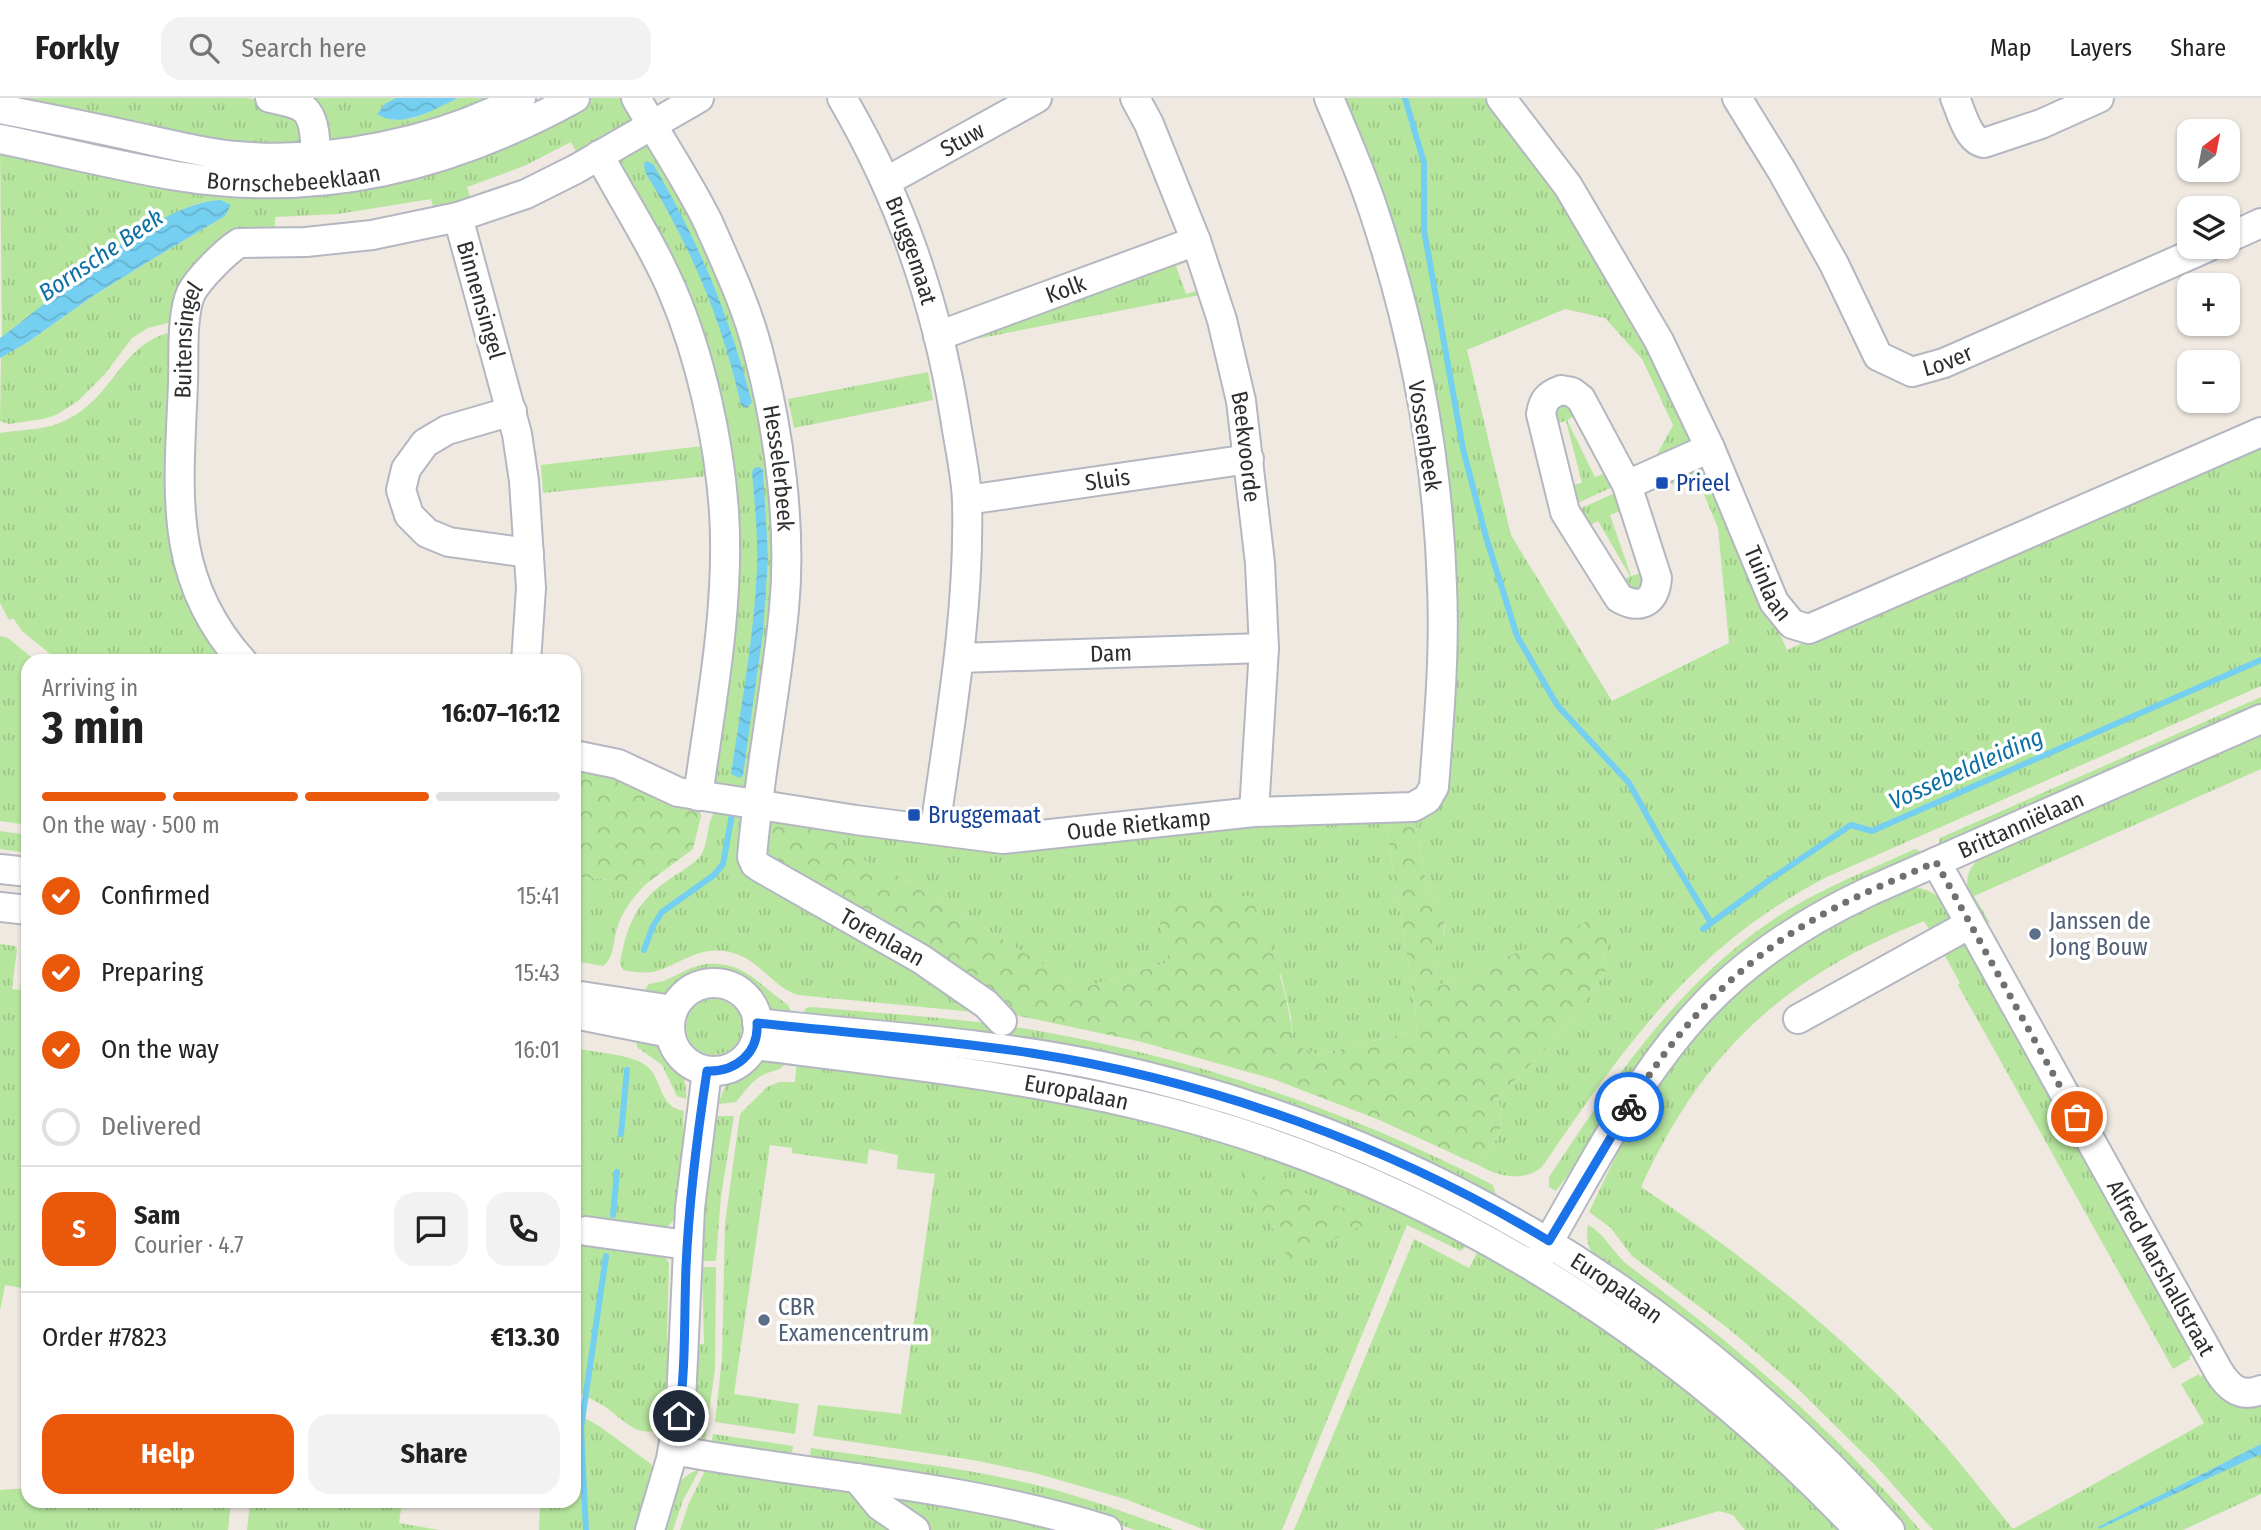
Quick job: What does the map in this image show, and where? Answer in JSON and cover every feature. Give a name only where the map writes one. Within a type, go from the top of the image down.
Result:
[{"type":"street","points":[[271,98],[296,104],[307,112],[313,128],[316,168]]},
{"type":"street","name":"Bornschebeeklaan","points":[[0,139],[179,176],[257,183],[399,143],[504,107],[522,98]]},
{"type":"street","name":"Bornschebeeklaan","points":[[0,109],[210,152],[372,175],[430,161],[514,129],[575,98]]},
{"type":"street","name":"Hesselerbeek","points":[[636,98],[706,220],[737,290],[758,349],[773,417],[782,489],[784,607],[756,804],[752,857],[755,864]]},
{"type":"street","name":"Binnensingel","points":[[527,654],[531,588],[524,481],[512,411],[458,217],[526,194],[699,98]]},
{"type":"street","name":"Bruggemaat","points":[[842,98],[887,181],[918,265],[949,381],[967,500],[959,657],[935,829]]},
{"type":"street","name":"Stuw","points":[[887,181],[1037,98]]},
{"type":"street","name":"Beekvoorde","points":[[1135,98],[1149,124],[1196,241],[1222,320],[1241,401],[1260,563],[1264,648],[1254,812]]},
{"type":"street","name":"Vossenbeek","points":[[1329,98],[1372,205],[1392,273],[1421,394],[1435,494],[1442,585],[1443,659],[1434,787]]},
{"type":"street","name":"Tuinlaan","points":[[1501,98],[1568,186],[1659,341],[1710,448],[1774,602],[1792,624],[1809,629],[2261,432]]},
{"type":"street","name":"Lover","points":[[1737,98],[1834,264],[1878,356],[1912,372],[1944,363],[2181,259]]},
{"type":"street","points":[[1966,102],[1972,136],[1978,142],[1984,143],[2041,124],[2099,98]]},
{"type":"street","points":[[581,756],[618,764],[678,792],[704,797],[724,578],[724,512],[702,377],[672,290],[600,155]]},
{"type":"street","name":"Buitensingel","points":[[236,654],[223,639],[197,592],[181,525],[180,478],[186,327],[192,292],[239,243],[306,243],[372,235],[458,217]]},
{"type":"street","points":[[2240,233],[2261,223]]},
{"type":"street","name":"Kolk","points":[[938,336],[1196,241]]},
{"type":"street","points":[[1560,390],[1572,392],[1581,399],[1627,485],[1657,578],[1656,590],[1650,599],[1640,604],[1629,604],[1619,598],[1565,512],[1541,414],[1543,403],[1550,394],[1560,390]]},
{"type":"street","points":[[512,411],[447,430],[425,443],[406,469],[401,490],[409,515],[427,533],[449,542],[529,553]]},
{"type":"street","points":[[1627,485],[1710,448]]},
{"type":"street","name":"Sluis","points":[[967,500],[1249,458]]},
{"type":"street","name":"Dam","points":[[959,657],[1264,648]]},
{"type":"street","name":"Brittanniëlaan","points":[[1534,1267],[1652,1070],[1709,1000],[1762,954],[1817,918],[1870,891],[2261,719]]},
{"type":"street","name":"Oude Rietkamp","points":[[704,797],[1003,839],[1254,812],[1413,807],[1427,799],[1434,787]]},
{"type":"street","name":"Alfred Marshallstraat","points":[[1936,862],[2219,1372],[2230,1386],[2239,1392],[2261,1390]]},
{"type":"street","name":"Torenlaan","points":[[755,864],[921,959],[986,1004],[1003,1021]]},
{"type":"street","points":[[0,869],[21,871]]},
{"type":"street","points":[[0,907],[21,909]]},
{"type":"street","points":[[1798,1019],[1970,924]]},
{"type":"street","points":[[708,983],[721,984],[744,995],[752,1006],[756,1034],[742,1062],[732,1068],[707,1071],[684,1060],[676,1050],[672,1021],[684,995],[695,987],[708,983]]},
{"type":"street","points":[[581,997],[672,1021]]},
{"type":"street","points":[[581,1014],[672,1021]]},
{"type":"street","name":"Europalaan","points":[[756,1034],[1032,1053],[1104,1066],[1193,1089],[1273,1114],[1374,1153],[1483,1203],[1549,1241],[1654,1312],[1754,1393],[1812,1447],[1890,1530]]},
{"type":"street","name":"Europalaan","points":[[756,1034],[843,1055],[1040,1084],[1138,1104],[1290,1151],[1359,1178],[1475,1233],[1534,1267],[1624,1326],[1715,1395],[1789,1460],[1859,1530]]},
{"type":"street","points":[[650,1530],[673,1450],[684,1369],[687,1245],[694,1164],[707,1071]]},
{"type":"street","points":[[586,1231],[687,1245]]},
{"type":"street","points":[[673,1450],[992,1499],[1076,1525],[1107,1530]]},
{"type":"street","points":[[857,1478],[880,1506],[915,1530]]},
{"type":"green space","points":[[15,98],[247,98],[291,106],[308,116],[308,151],[210,147]]},
{"type":"green space","points":[[310,98],[396,98],[386,103],[393,120],[414,118],[458,98],[511,98],[499,104],[337,144],[328,135]]},
{"type":"green space","points":[[584,98],[621,98],[632,111],[633,121],[579,157],[571,142],[524,166],[467,187],[472,203],[435,214],[431,199],[338,214],[275,217],[275,234],[244,234],[176,321],[148,328],[132,338],[105,374],[78,401],[56,415],[43,419],[9,424],[0,421],[1,357],[28,342],[93,296],[225,216],[199,203],[179,211],[131,239],[79,276],[2,337],[0,147],[174,180]]},
{"type":"green space","points":[[1344,98],[1484,98],[1557,189],[1647,338],[1693,442],[1655,458],[1673,425],[1642,359],[1605,318],[1565,309],[1467,350],[1511,535],[1612,701],[1729,643],[1718,528],[1703,492],[1664,482],[1705,465],[1787,650],[2261,442],[2261,686],[1827,877],[1780,904],[1738,934],[1665,1002],[1603,1080],[1542,1167],[1527,1175],[1503,1175],[1480,1166],[1500,1127],[1498,1097],[1556,1039],[1598,983],[1606,969],[1604,956],[1608,939],[1588,922],[1441,986],[1431,953],[1444,934],[1445,924],[1441,908],[1427,887],[1413,812],[1417,812],[1453,605]]},
{"type":"green space","points":[[637,143],[651,144],[697,219],[753,363],[779,537],[750,790],[714,791],[726,464],[616,158]]},
{"type":"green space","points":[[1173,256],[1193,260],[1176,266],[1186,294],[1203,289],[1205,294],[950,344]]},
{"type":"green space","points":[[168,333],[175,334],[173,509],[230,654],[50,654],[22,631],[13,618],[9,620],[0,603],[0,433],[48,427],[77,414],[101,393],[140,347]]},
{"type":"green space","points":[[928,372],[933,400],[794,428],[788,399]]},
{"type":"green space","points":[[1560,401],[1580,413],[1567,420],[1595,477],[1608,472],[1615,486],[1573,505],[1568,486],[1582,483],[1566,421],[1552,424],[1551,410]]},
{"type":"green space","points":[[703,446],[708,476],[543,493],[541,465]]},
{"type":"green space","points":[[1617,492],[1623,510],[1610,515],[1631,576],[1645,572],[1642,593],[1618,584],[1630,576],[1598,521],[1585,528],[1575,511]]},
{"type":"green space","points":[[0,636],[8,638],[27,654],[21,654],[21,824],[0,821]]},
{"type":"green space","points":[[2261,697],[2261,708],[1938,846],[1940,838]]},
{"type":"green space","points":[[2261,731],[2261,769],[1974,896],[1990,923],[1978,920],[1969,896],[1967,880],[1979,859]]},
{"type":"green space","points":[[581,763],[698,805],[701,816],[693,849],[646,884],[581,877]]},
{"type":"green space","points":[[715,811],[740,813],[826,909],[974,1012],[798,995],[788,991],[747,959],[724,951],[706,951],[652,972],[623,970],[620,963],[622,951],[633,918],[654,891],[700,857]]},
{"type":"green space","points":[[1413,812],[1427,887],[1445,918],[1443,939],[1431,953],[1441,986],[1588,921],[1608,939],[1604,956],[1606,969],[1598,983],[1556,1039],[1498,1097],[1500,1127],[1480,1166],[1377,1119],[1273,1079],[1142,1042],[1015,1015],[975,986],[765,864],[768,814],[814,830],[885,872],[888,871],[912,884],[1082,988],[1169,962],[1155,901],[1251,896],[1283,987],[1293,1044],[1318,1055],[1417,1030],[1384,815]]},
{"type":"green space","points":[[768,814],[943,838],[1384,815],[1417,1030],[1318,1055],[1293,1044],[1291,1016],[1281,975],[1156,901],[1169,962],[1082,988],[907,881],[885,873]]},
{"type":"green space","points":[[0,831],[21,834],[21,852],[0,849]]},
{"type":"green space","points":[[1915,849],[1923,856],[1809,910],[1582,1156],[1556,1191],[1549,1187],[1549,1177],[1624,1068],[1680,1000],[1711,969],[1744,941],[1796,905]]},
{"type":"green space","points":[[581,877],[646,884],[623,914],[616,930],[612,953],[603,966],[581,962]]},
{"type":"green space","points":[[1911,888],[1926,890],[1937,896],[1953,920],[1933,935],[1924,921],[1874,943],[1830,967],[1790,994],[1754,1024],[1721,1057],[1692,1096],[1641,1187],[1722,1243],[1837,1337],[1942,1442],[2013,1529],[2204,1423],[2181,1384],[2199,1374],[2200,1377],[2205,1374],[2222,1396],[2234,1405],[2250,1405],[2261,1401],[2261,1444],[2098,1528],[2261,1454],[2261,1494],[2183,1530],[1933,1530],[1876,1466],[1792,1383],[1729,1329],[1632,1256],[1610,1227],[1589,1212],[1636,1114],[1670,1062],[1732,992],[1825,925]]},
{"type":"green space","points":[[1964,940],[2194,1354],[2173,1369],[1958,985],[1960,983],[1941,949]]},
{"type":"green space","points":[[0,944],[15,946],[17,949],[12,989],[20,990],[21,982],[21,1288],[5,1285],[0,1311]]},
{"type":"green space","points":[[705,964],[731,966],[751,976],[788,1005],[790,1021],[766,1010],[749,990],[738,982],[721,976],[696,979],[663,998],[643,992],[649,984],[664,981]]},
{"type":"green space","points":[[714,999],[725,1001],[734,1007],[740,1016],[740,1038],[734,1047],[725,1053],[714,1055],[703,1053],[694,1047],[688,1038],[686,1027],[688,1016],[694,1007],[703,1001]]},
{"type":"green space","points":[[806,1008],[1011,1027],[1157,1056],[1328,1111],[1439,1158],[1493,1185],[1496,1195],[1493,1201],[1334,1130],[802,1015]]},
{"type":"green space","points":[[636,1040],[663,1043],[683,1076],[686,1099],[677,1096],[662,1065],[637,1047]]},
{"type":"green space","points":[[581,1049],[620,1056],[644,1064],[655,1076],[669,1104],[684,1111],[683,1191],[674,1219],[665,1228],[584,1223],[581,1244]]},
{"type":"green space","points":[[764,1057],[785,1063],[779,1069],[756,1079],[736,1102],[719,1104],[721,1095],[735,1075]]},
{"type":"green space","points":[[797,1057],[1038,1089],[1298,1159],[1468,1244],[1461,1251],[1407,1225],[1282,1530],[1205,1530],[1125,1499],[1035,1473],[973,1460],[813,1436],[818,1405],[901,1414],[935,1174],[897,1169],[898,1155],[869,1149],[867,1164],[792,1153],[792,1148],[770,1145],[734,1394],[799,1404],[795,1434],[715,1422],[722,1359],[725,1223],[740,1114],[767,1087],[779,1082],[795,1082]]},
{"type":"green space","points":[[718,1116],[734,1116],[721,1196],[716,1261],[696,1261],[703,1173]]},
{"type":"green space","points":[[1244,1169],[1374,1220],[1290,1260],[1255,1197]]},
{"type":"green space","points":[[1588,1225],[1600,1234],[1629,1266],[1707,1326],[1818,1423],[1920,1530],[1898,1530],[1598,1262],[1588,1244]]},
{"type":"green space","points":[[1414,1239],[1469,1268],[1482,1244],[1617,1328],[1851,1530],[1745,1530],[1733,1515],[1719,1511],[1654,1530],[1294,1530]]},
{"type":"green space","points":[[581,1244],[666,1258],[669,1263],[667,1341],[676,1342],[674,1380],[662,1429],[638,1430],[581,1394]]},
{"type":"green space","points":[[702,1267],[716,1267],[715,1369],[705,1441],[691,1418],[695,1344],[704,1344]]},
{"type":"green space","points":[[581,1416],[651,1464],[654,1471],[639,1530],[539,1530],[540,1508],[581,1508]]},
{"type":"green space","points":[[713,1434],[793,1446],[792,1452],[781,1458],[711,1445]]},
{"type":"green space","points":[[811,1448],[950,1468],[1032,1484],[1086,1499],[1174,1530],[1135,1530],[1096,1516],[819,1463],[810,1455]]},
{"type":"green space","points":[[707,1467],[834,1484],[851,1492],[901,1530],[680,1530],[689,1503]]},
{"type":"green space","points":[[700,1469],[683,1500],[673,1530],[659,1530],[677,1486],[691,1473]]},
{"type":"green space","points":[[21,1488],[21,1508],[230,1508],[228,1530],[0,1530],[0,1490]]},
{"type":"green space","points":[[895,1493],[1062,1530],[927,1530],[887,1499]]},
{"type":"green space","points":[[249,1508],[401,1508],[399,1523],[439,1530],[247,1530]]},
{"type":"water","points":[[396,98],[458,98],[407,119],[397,120],[377,114],[386,103]]},
{"type":"water","points":[[646,161],[653,164],[685,222],[723,309],[752,402],[747,408],[741,405],[724,343],[703,285],[677,228],[645,172]]},
{"type":"water","points":[[221,200],[231,205],[225,216],[93,296],[28,342],[0,358],[0,338],[106,255],[166,217],[195,205]]},
{"type":"water","points":[[760,467],[763,470],[768,557],[763,632],[743,775],[740,778],[731,774],[753,621],[757,557],[752,472],[754,468]]},
{"type":"water","points":[[2261,1444],[2261,1454],[2099,1529],[2098,1527]]},
{"type":"waterway","points":[[1405,98],[1424,163],[1424,230],[1463,449],[1486,537],[1517,636],[1557,705],[1629,783],[1711,923]]},
{"type":"waterway","name":"Vossebeldleiding","points":[[1703,929],[1851,825],[1872,831],[2261,660]]},
{"type":"waterway","points":[[644,950],[653,926],[662,912],[714,875],[723,864],[733,809]]},
{"type":"waterway","points":[[621,1134],[627,1070]]},
{"type":"waterway","points":[[613,1215],[617,1172]]},
{"type":"waterway","points":[[586,1530],[581,1428],[606,1256]]},
{"type":"way so far","points":[[1629,1107],[1652,1070],[1687,1025],[1709,1000],[1749,964],[1829,911],[1936,862],[2077,1117]]},
{"type":"place","name":"Prieel","points":[[1662,483]]},
{"type":"place","name":"Bruggemaat","points":[[914,815]]},
{"type":"place","name":"Janssen de Jong Bouw","points":[[2035,934]]},
{"type":"place","name":"CBR Examencentrum","points":[[764,1320]]},
{"type":"route","points":[[679,1416],[684,1369],[690,1208],[707,1071],[732,1068],[742,1062],[755,1042],[757,1023],[1032,1053],[1104,1066],[1188,1087],[1273,1114],[1374,1153],[1483,1203],[1549,1241],[1629,1107]]},
{"type":"water label","name":"Bornsche Beek","points":[[101,255]]}]
